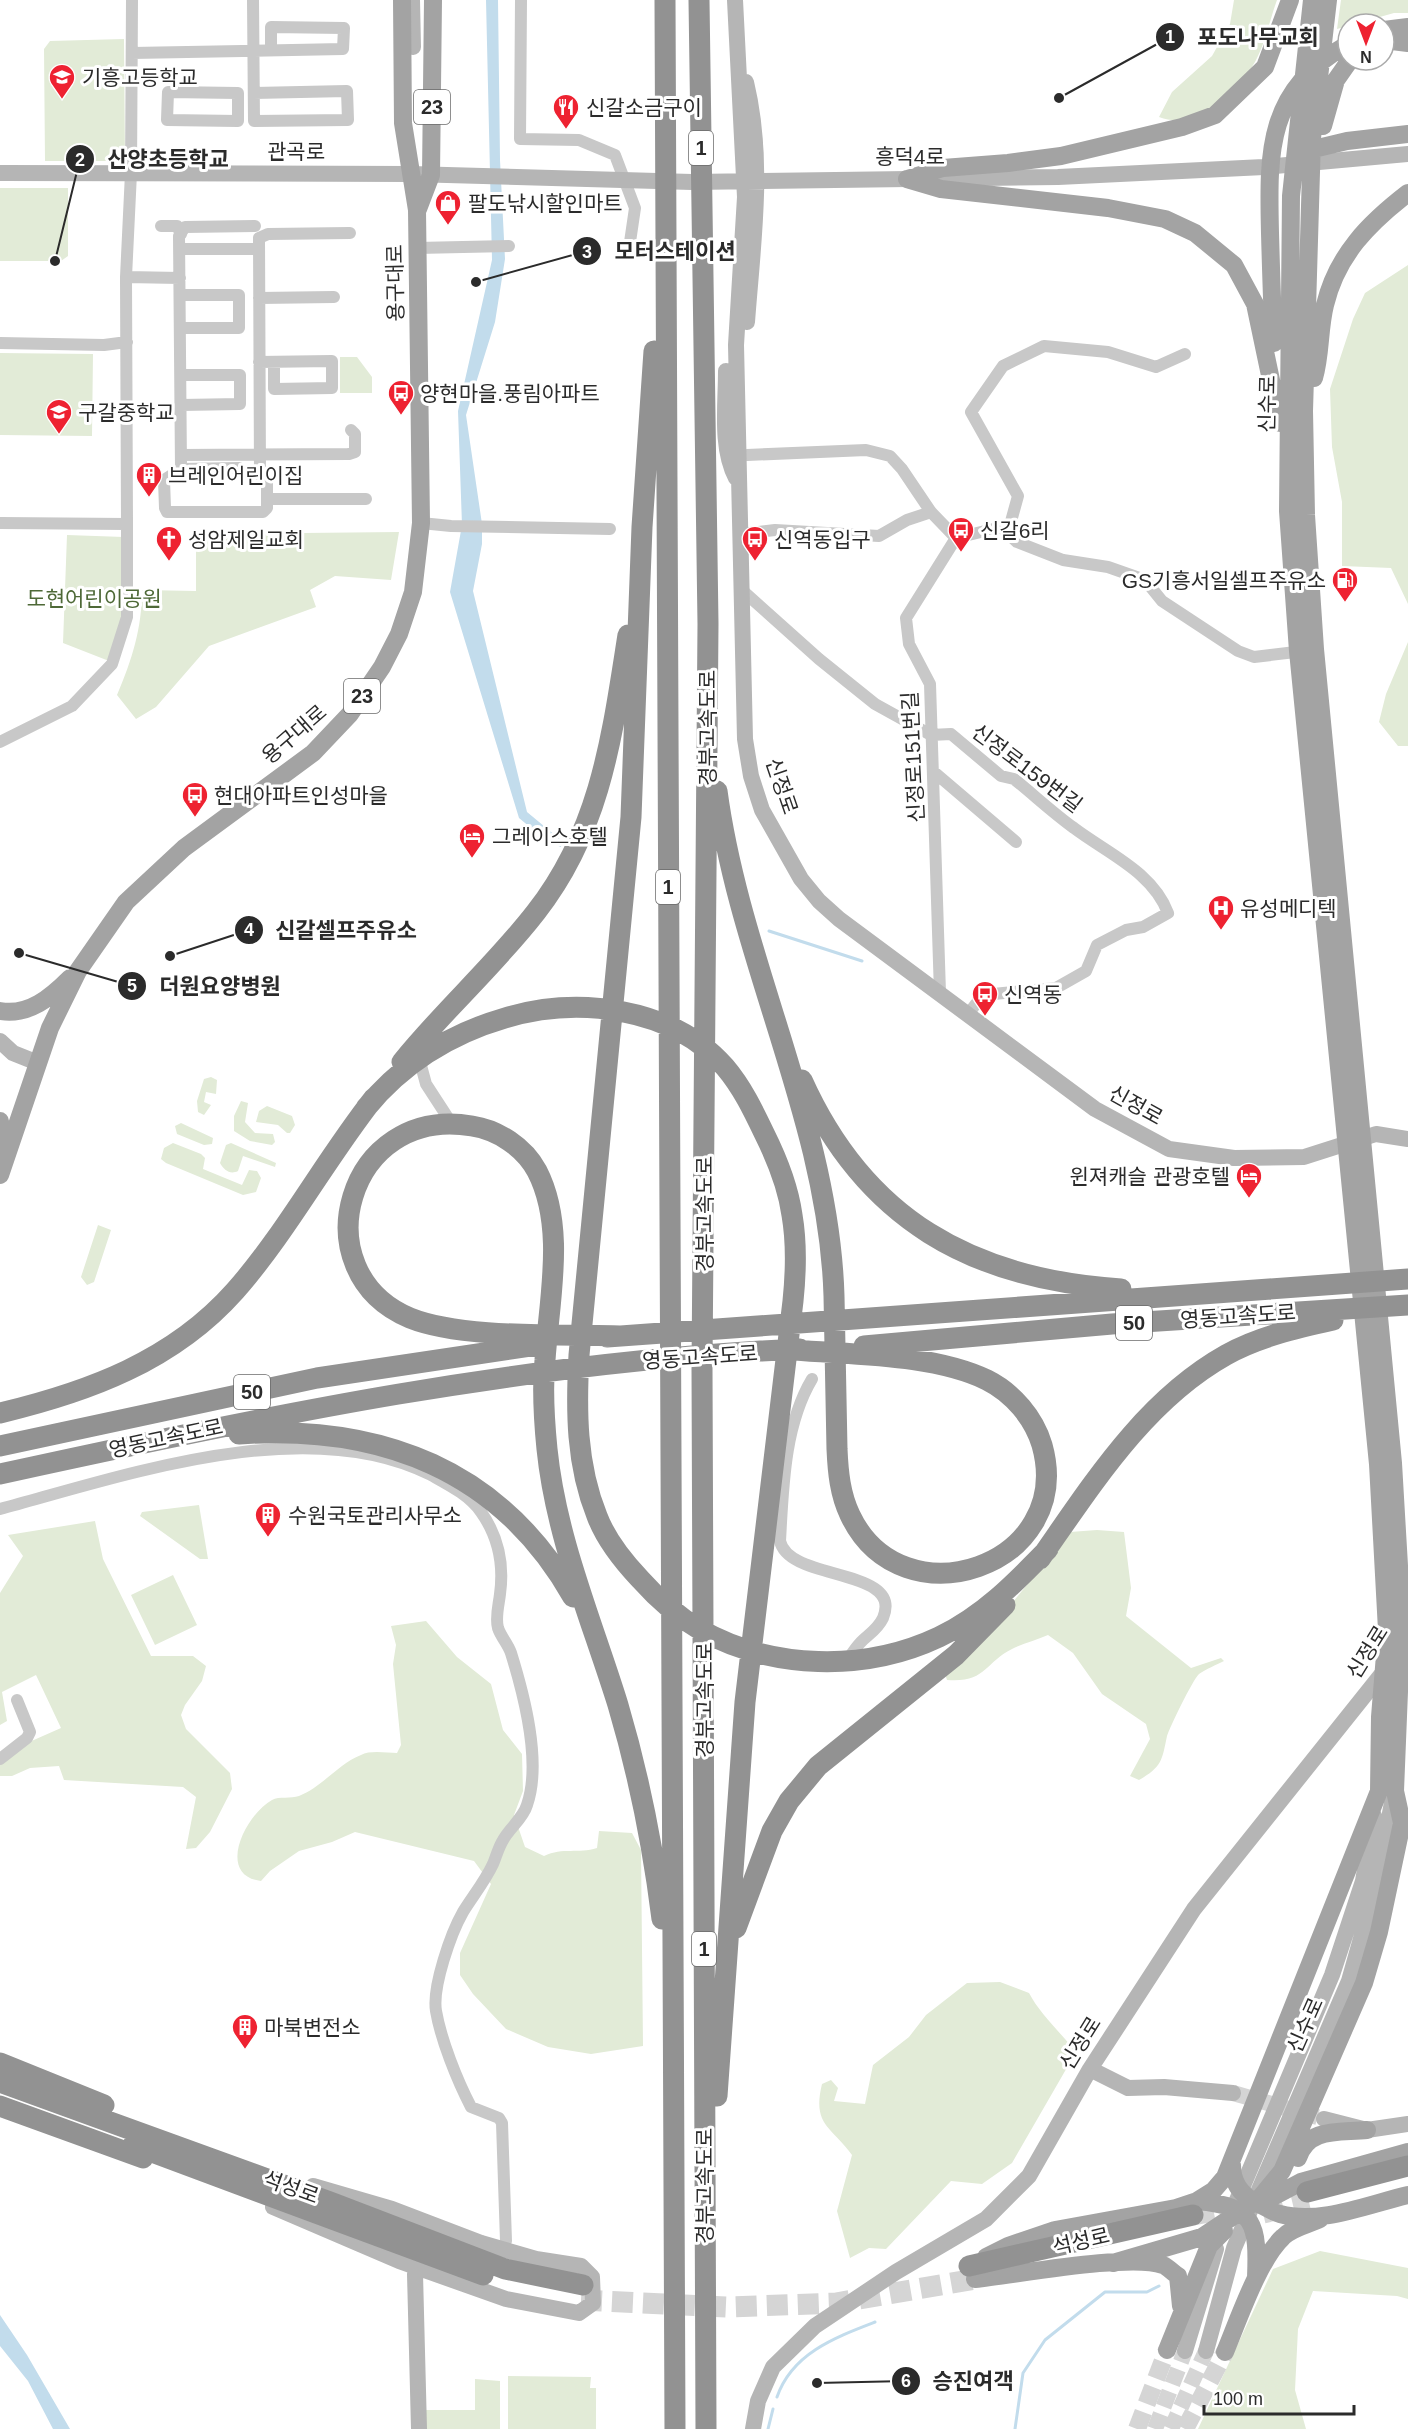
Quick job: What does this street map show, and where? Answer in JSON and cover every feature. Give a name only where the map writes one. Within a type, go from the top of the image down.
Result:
[{"type":"highway","name":"경부고속도로","points":[[665,0],[675,2429]]},
{"type":"highway","name":"경부고속도로","points":[[699,0],[708,691],[702,1367],[706,2429]]},
{"type":"highway","points":[[0,1413],[48,1401],[121,1375],[187,1335],[234,1292],[257,1264],[366,1108],[429,1028],[535,913],[561,876],[577,846],[601,785],[608,756],[636,588],[666,198]]},
{"type":"highway","points":[[642,527],[631,817],[576,1398],[581,1462],[597,1518],[625,1563],[676,1614],[709,1634],[763,1653],[802,1661],[847,1660],[903,1650],[938,1637],[966,1623],[999,1598],[1048,1549]]},
{"type":"highway","points":[[708,691],[714,771],[723,829],[815,1161],[826,1211],[833,1275],[838,1468],[844,1501],[856,1527],[876,1549],[899,1564],[928,1573],[942,1574],[984,1566],[1015,1546],[1035,1522],[1041,1508],[1046,1469],[1044,1453],[1035,1426],[1014,1400],[990,1382],[960,1370],[898,1359],[795,1350]]},
{"type":"highway","points":[[768,995],[811,1101],[831,1132],[871,1184],[895,1208],[927,1233],[956,1250],[1012,1272],[1066,1283],[1190,1294]]},
{"type":"highway","points":[[366,1108],[386,1084],[419,1058],[448,1041],[495,1021],[526,1013],[573,1007],[624,1012],[681,1034],[707,1051],[723,1066],[750,1104],[785,1181],[796,1245],[794,1301],[747,1687],[704,2236]]},
{"type":"highway","points":[[507,1340],[440,1327],[397,1312],[384,1304],[366,1284],[351,1249],[349,1221],[352,1195],[362,1171],[383,1147],[424,1126],[452,1124],[494,1132],[515,1145],[534,1165],[548,1201],[553,1241],[543,1395],[549,1465],[563,1532],[626,1734],[648,1819],[662,1920],[674,2039]]},
{"type":"highway","name":"영동고속도로","points":[[0,1446],[316,1378],[507,1340],[620,1336],[1408,1279]]},
{"type":"highway","points":[[728,1948],[760,1856],[789,1801],[818,1766],[842,1744],[927,1679],[980,1633],[1022,1585],[1123,1445],[1160,1405],[1202,1370],[1236,1351],[1284,1332],[1406,1305]]},
{"type":"highway","name":"영동고속도로","points":[[0,1474],[322,1406],[503,1376],[626,1363],[863,1347],[1112,1324],[1406,1305]]},
{"type":"highway","points":[[152,1441],[264,1432],[304,1433],[377,1444],[434,1464],[460,1478],[490,1499],[535,1540],[555,1565],[596,1642]]},
{"type":"highway","points":[[0,2064],[240,2159],[336,2212]]},
{"type":"highway","name":"석성로","points":[[0,2082],[336,2212]]},
{"type":"highway","name":"석성로","points":[[0,2096],[336,2212],[582,2292]]},
{"type":"highway","points":[[0,2106],[236,2191],[336,2212]]},
{"type":"highway","points":[[1306,2192],[1408,2166]]},
{"type":"highway","points":[[1306,2192],[1408,2179]]},
{"type":"highway","name":"석성로","points":[[972,2272],[1193,2218]]},
{"type":"main road","name":"용구대로","points":[[1,1173],[50,1028],[78,971],[126,902],[184,848],[313,753],[350,714],[382,667],[399,634],[413,592],[421,523],[417,210],[404,123],[402,0]]},
{"type":"main road","name":"용구대로","points":[[417,210],[431,175],[433,0]]},
{"type":"main road","points":[[907,179],[943,168],[1008,164],[1061,156],[1182,127],[1215,115],[1265,67],[1290,0]]},
{"type":"main road","name":"신수로","points":[[1306,650],[1304,411],[1312,0]]},
{"type":"main road","name":"신수로","points":[[1328,0],[1310,137],[1291,196],[1288,511],[1306,650],[1393,1462],[1402,1617],[1398,1706],[1387,1791]]},
{"type":"main road","name":"용구대로","points":[[411,174],[413,47]]},
{"type":"main road","points":[[1288,511],[1279,414],[1269,208],[1271,144],[1280,115],[1292,92],[1310,71],[1336,53]]},
{"type":"main road","points":[[1310,137],[1342,72]]},
{"type":"main road","points":[[1264,167],[1298,153],[1347,141],[1408,134]]},
{"type":"main road","points":[[907,179],[941,189],[1108,208],[1165,219],[1195,233],[1226,256],[1248,288],[1259,317],[1279,414]]},
{"type":"main road","points":[[1304,411],[1316,370],[1325,304],[1337,274],[1353,243],[1380,214],[1408,193]]},
{"type":"main road","name":"신수로","points":[[1322,807],[1378,1464],[1387,1630],[1380,1717],[1387,1791]]},
{"type":"main road","points":[[0,1011],[10,1013],[27,1009],[47,999],[78,971]]},
{"type":"main road","points":[[0,1121],[1,1173]]},
{"type":"main road","points":[[1167,2350],[1209,2246],[1241,2215],[1258,2203],[1282,2171],[1352,2014],[1373,1956],[1402,1823],[1387,1791]]},
{"type":"main road","points":[[1193,2218],[1232,2165],[1387,1791]]},
{"type":"main road","points":[[1297,2160],[1301,2147],[1311,2137],[1367,2130]]},
{"type":"main road","points":[[1298,2132],[1295,2154],[1302,2168],[1325,2174]]},
{"type":"main road","points":[[1327,2215],[1304,2210],[1299,2200],[1325,2174],[1408,2152]]},
{"type":"main road","points":[[1232,2165],[1232,2177],[1237,2187],[1258,2203],[1283,2215],[1327,2215]]},
{"type":"main road","points":[[1258,2203],[1306,2192]]},
{"type":"main road","points":[[1225,2352],[1256,2279],[1283,2236],[1327,2215],[1408,2195]]},
{"type":"main road","points":[[1113,2263],[1193,2218],[1231,2206],[1253,2224],[1257,2237],[1256,2279]]},
{"type":"main road","points":[[1193,2218],[1241,2215]]},
{"type":"main road","points":[[972,2272],[1113,2263],[1164,2265],[1178,2276],[1181,2295],[1180,2319]]},
{"type":"street","points":[[0,742],[72,706],[112,664],[127,617],[126,277],[131,173],[132,0]]},
{"type":"street","points":[[253,0],[251,42],[254,52],[254,93],[254,121],[348,120],[347,92],[254,93]]},
{"type":"street","name":"23","points":[[412,0],[413,47]]},
{"type":"street","points":[[521,0],[520,139],[579,140],[615,155],[634,208],[630,242]]},
{"type":"street","name":"신정로","points":[[735,0],[746,197],[736,345],[745,739],[751,776],[762,810],[801,879],[819,901],[839,919],[1095,1109],[1169,1149],[1234,1158],[1304,1156],[1376,1134],[1408,1139]]},
{"type":"street","points":[[132,53],[254,52],[271,49],[344,50],[344,28],[271,27],[271,49]]},
{"type":"street","points":[[736,46],[752,105],[757,150],[757,198],[746,341],[747,455],[741,487]]},
{"type":"street","points":[[736,46],[730,81],[735,145],[727,299],[726,406],[729,465],[741,487]]},
{"type":"street","points":[[168,92],[238,93],[238,121],[167,120],[168,92]]},
{"type":"street","name":"흥덕4로","points":[[411,174],[692,182],[1058,177],[1264,167],[1408,154]]},
{"type":"street","name":"관곡로","points":[[0,172],[411,174]]},
{"type":"street","points":[[161,226],[177,226],[181,234]]},
{"type":"street","points":[[182,469],[181,234],[184,227],[255,226]]},
{"type":"street","points":[[240,468],[182,469],[164,480],[165,508],[168,512],[263,512],[267,508],[267,482],[260,475],[259,238],[268,234],[350,233]]},
{"type":"street","points":[[417,248],[509,246]]},
{"type":"street","points":[[180,249],[258,249]]},
{"type":"street","points":[[126,277],[180,278]]},
{"type":"street","points":[[180,295],[239,295],[239,328],[180,328]]},
{"type":"street","points":[[259,298],[334,297]]},
{"type":"street","points":[[0,343],[104,345],[127,342]]},
{"type":"street","points":[[747,455],[866,450],[890,456],[902,469],[931,512],[956,538],[1010,525],[1018,496],[971,412],[1003,366],[1044,346],[1108,351],[1156,367],[1185,354]]},
{"type":"street","points":[[259,362],[332,361],[332,388],[274,389],[274,362]]},
{"type":"street","points":[[181,375],[240,375],[240,404],[181,405]]},
{"type":"street","points":[[181,455],[349,454],[354,452],[355,434],[351,430]]},
{"type":"street","points":[[267,499],[366,499]]},
{"type":"street","points":[[742,534],[775,530],[879,536],[907,520],[931,512]]},
{"type":"street","points":[[421,523],[451,526],[610,530]]},
{"type":"street","points":[[0,524],[127,524]]},
{"type":"street","points":[[1001,527],[1017,542],[1063,560],[1108,567],[1145,580],[1162,601],[1238,651],[1254,657],[1306,650]]},
{"type":"street","name":"신정로151번길","points":[[940,993],[930,684],[909,644],[906,618],[956,538]]},
{"type":"street","name":"신정로159번길","points":[[742,591],[819,659],[875,704],[931,735],[951,734],[1001,776],[1014,779],[1076,829],[1123,859],[1164,902],[1168,913],[1143,927],[1126,930],[1097,945],[1086,971],[1056,988],[983,995],[968,1014]]},
{"type":"street","points":[[934,772],[1016,842]]},
{"type":"street","points":[[0,1041],[13,1053],[38,1063]]},
{"type":"street","points":[[419,1058],[426,1084],[452,1124]]},
{"type":"street","points":[[812,1379],[802,1396],[793,1423],[780,1541],[781,1549],[789,1557],[817,1569],[858,1579],[869,1584],[882,1598],[885,1607],[880,1625],[861,1642],[847,1660]]},
{"type":"street","points":[[0,1509],[97,1482],[180,1464],[226,1455],[296,1448],[352,1452],[387,1459],[417,1469],[456,1488],[480,1511],[500,1550],[502,1571],[497,1620],[510,1650],[532,1732],[530,1789],[527,1807],[502,1840],[493,1865],[461,1915],[441,1971],[436,1994],[436,2010],[452,2065],[471,2108],[500,2118],[502,2123],[506,2241]]},
{"type":"street","name":"신정로","points":[[753,2429],[758,2401],[773,2367],[814,2326],[896,2272],[986,2219],[1029,2176],[1090,2069],[1194,1908],[1376,1684],[1408,1629]]},
{"type":"street","points":[[0,1759],[27,1738],[30,1732],[17,1700]]},
{"type":"street","name":"신수로","points":[[1206,2351],[1234,2248],[1261,2163],[1332,1975],[1362,1881],[1387,1791]]},
{"type":"street","points":[[1090,2069],[1128,2088],[1164,2087],[1233,2093]]},
{"type":"street","points":[[1324,2119],[1367,2130],[1408,2124]]},
{"type":"street","points":[[236,2191],[399,2261],[506,2299],[579,2313],[593,2302],[592,2277],[581,2266],[536,2259],[481,2242],[392,2209],[303,2182],[240,2159]]},
{"type":"street","name":"신수로","points":[[1185,2351],[1215,2252],[1261,2163]]},
{"type":"street","points":[[415,2274],[419,2429]]},
{"type":"green space","points":[[1234,0],[1277,0],[1255,62],[1227,97],[1202,114],[1188,119],[1174,120],[1159,117],[1172,92],[1212,56],[1230,24]]},
{"type":"green space","points":[[1341,0],[1408,0],[1408,13],[1339,12]]},
{"type":"green space","points":[[124,39],[125,161],[45,161],[44,49],[50,41]]},
{"type":"green space","points":[[0,188],[68,188],[68,256],[61,261],[0,261]]},
{"type":"green space","points":[[1408,265],[1408,604],[1391,568],[1342,566],[1342,502],[1332,447],[1330,389],[1353,319],[1365,293]]},
{"type":"green space","points":[[0,353],[93,354],[92,436],[0,435]]},
{"type":"green space","points":[[340,357],[357,357],[372,377],[372,393],[340,393]]},
{"type":"green space","points":[[399,532],[391,580],[335,576],[310,590],[316,607],[209,646],[156,707],[136,719],[117,695],[135,644],[142,590],[196,591],[196,534]]},
{"type":"green space","name":"도현어린이공원","points":[[67,535],[124,537],[123,617],[109,661],[63,643]]},
{"type":"green space","points":[[1408,642],[1408,746],[1398,746],[1379,722],[1386,694]]},
{"type":"green space","points":[[211,1077],[217,1080],[216,1094],[206,1092],[204,1102],[211,1105],[204,1115],[198,1112],[197,1101],[204,1079]]},
{"type":"green space","points":[[241,1101],[248,1103],[245,1122],[255,1133],[273,1134],[275,1142],[272,1145],[250,1141],[234,1131],[234,1116]]},
{"type":"green space","points":[[267,1106],[292,1116],[295,1125],[290,1133],[278,1125],[256,1122],[259,1111]]},
{"type":"green space","points":[[181,1123],[213,1138],[212,1144],[204,1145],[177,1134],[175,1126]]},
{"type":"green space","points":[[173,1143],[201,1154],[205,1158],[203,1169],[242,1185],[249,1170],[257,1171],[261,1178],[256,1192],[243,1195],[166,1163],[161,1159],[164,1148]]},
{"type":"green space","points":[[231,1143],[276,1163],[275,1167],[243,1156],[238,1171],[228,1171],[220,1163],[226,1145]]},
{"type":"green space","points":[[98,1225],[111,1230],[94,1282],[87,1285],[81,1277]]},
{"type":"green space","points":[[199,1505],[208,1559],[200,1559],[140,1516],[142,1512]]},
{"type":"green space","points":[[95,1521],[103,1559],[151,1656],[193,1656],[206,1666],[202,1681],[185,1705],[181,1715],[186,1729],[230,1773],[232,1789],[210,1832],[196,1848],[186,1849],[196,1797],[183,1787],[64,1780],[59,1766],[30,1768],[12,1776],[0,1776],[0,1764],[27,1743],[61,1728],[36,1675],[2,1692],[7,1721],[0,1725],[0,1593],[23,1556],[8,1535]]},
{"type":"green space","points":[[1097,1530],[1124,1532],[1131,1588],[1126,1616],[1191,1668],[1221,1658],[1224,1661],[1202,1672],[1196,1678],[1169,1731],[1160,1762],[1157,1767],[1139,1780],[1130,1776],[1150,1739],[1146,1724],[1102,1694],[1073,1653],[1048,1635],[1012,1649],[984,1671],[970,1678],[947,1680],[944,1671],[1008,1608],[1070,1532]]},
{"type":"green space","points":[[173,1575],[197,1625],[155,1645],[131,1595]]},
{"type":"green space","points":[[426,1621],[457,1657],[491,1684],[503,1730],[522,1754],[523,1791],[514,1815],[525,1847],[544,1856],[558,1852],[590,1850],[597,1848],[599,1831],[632,1833],[641,1850],[643,2046],[591,2054],[548,2047],[506,2029],[473,1994],[460,1975],[460,1953],[491,1884],[474,1861],[355,1832],[332,1842],[299,1851],[270,1871],[261,1881],[247,1876],[240,1868],[237,1856],[245,1830],[262,1807],[278,1798],[296,1797],[307,1792],[345,1764],[365,1753],[397,1753],[401,1745],[393,1664],[396,1645],[391,1626]]},
{"type":"green space","points":[[1000,1982],[1029,1993],[1045,2016],[1076,2052],[1012,2163],[982,2184],[951,2181],[886,2249],[869,2248],[850,2258],[837,2211],[852,2155],[825,2124],[822,2117],[820,2098],[822,2084],[831,2080],[838,2088],[834,2101],[865,2104],[873,2065],[909,2037],[926,2015],[967,1983]]},
{"type":"green space","points":[[1320,2251],[1408,2268],[1408,2299],[1397,2296],[1313,2291],[1298,2329],[1295,2390],[1306,2429],[1198,2429],[1273,2269]]},
{"type":"green space","points":[[508,2376],[591,2377],[590,2388],[596,2388],[596,2429],[508,2429]]},
{"type":"green space","points":[[475,2379],[500,2381],[500,2429],[425,2429],[425,2410],[475,2410]]},
{"type":"water","points":[[486,0],[498,0],[500,160],[505,259],[495,322],[466,415],[482,524],[482,544],[473,591],[527,812],[562,841],[561,847],[548,842],[519,818],[450,592],[462,525],[458,411],[492,260]]},
{"type":"water","points":[[0,2315],[27,2355],[70,2429],[53,2429],[28,2381],[0,2346]]},
{"type":"waterway","points":[[769,931],[862,961]]},
{"type":"waterway","points":[[1015,2429],[1023,2373],[1045,2340],[1105,2292],[1147,2292],[1159,2286]]},
{"type":"waterway","points":[[777,2397],[784,2382],[804,2358],[831,2341],[875,2322]]},
{"type":"waterway","points":[[768,2429],[773,2409]]},
{"type":"tunnel","points":[[1233,2093],[1324,2119]]},
{"type":"tunnel","points":[[1263,2213],[1309,2202]]},
{"type":"tunnel","points":[[1193,2215],[1239,2206]]},
{"type":"tunnel","points":[[581,2300],[727,2307],[836,2303],[975,2279]]},
{"type":"tunnel","points":[[1137,2429],[1167,2350]]},
{"type":"tunnel","points":[[1155,2429],[1185,2351]]},
{"type":"tunnel","points":[[1171,2429],[1206,2351]]},
{"type":"tunnel","points":[[1185,2429],[1225,2352]]},
{"type":"place","name":"포도나무교회","points":[[1059,98]]},
{"type":"place","name":"기흥고등학교","points":[[62,100]]},
{"type":"place","name":"신갈소금구이","points":[[566,130]]},
{"type":"place","name":"팔도낚시할인마트","points":[[448,226]]},
{"type":"place","name":"산양초등학교","points":[[55,261]]},
{"type":"place","name":"모터스테이션","points":[[476,282]]},
{"type":"place","name":"양현마을.풍림아파트","points":[[401,416]]},
{"type":"place","name":"구갈중학교","points":[[59,435]]},
{"type":"place","name":"브레인어린이집","points":[[149,498]]},
{"type":"place","name":"신갈6리","points":[[961,553]]},
{"type":"place","name":"성암제일교회","points":[[169,562]]},
{"type":"place","name":"신역동입구","points":[[755,562]]},
{"type":"place","name":"GS기흥서일셀프주유소","points":[[1345,603]]},
{"type":"place","name":"현대아파트인성마을","points":[[195,818]]},
{"type":"place","name":"그레이스호텔","points":[[472,859]]},
{"type":"place","name":"유성메디텍","points":[[1221,931]]},
{"type":"place","name":"더원요양병원","points":[[19,953]]},
{"type":"place","name":"신갈셀프주유소","points":[[170,956]]},
{"type":"place","name":"신역동","points":[[985,1017]]},
{"type":"place","name":"윈져캐슬 관광호텔","points":[[1249,1199]]},
{"type":"place","name":"수원국토관리사무소","points":[[268,1538]]},
{"type":"place","name":"마북변전소","points":[[245,2050]]},
{"type":"place","name":"승진여객","points":[[817,2383]]}]
